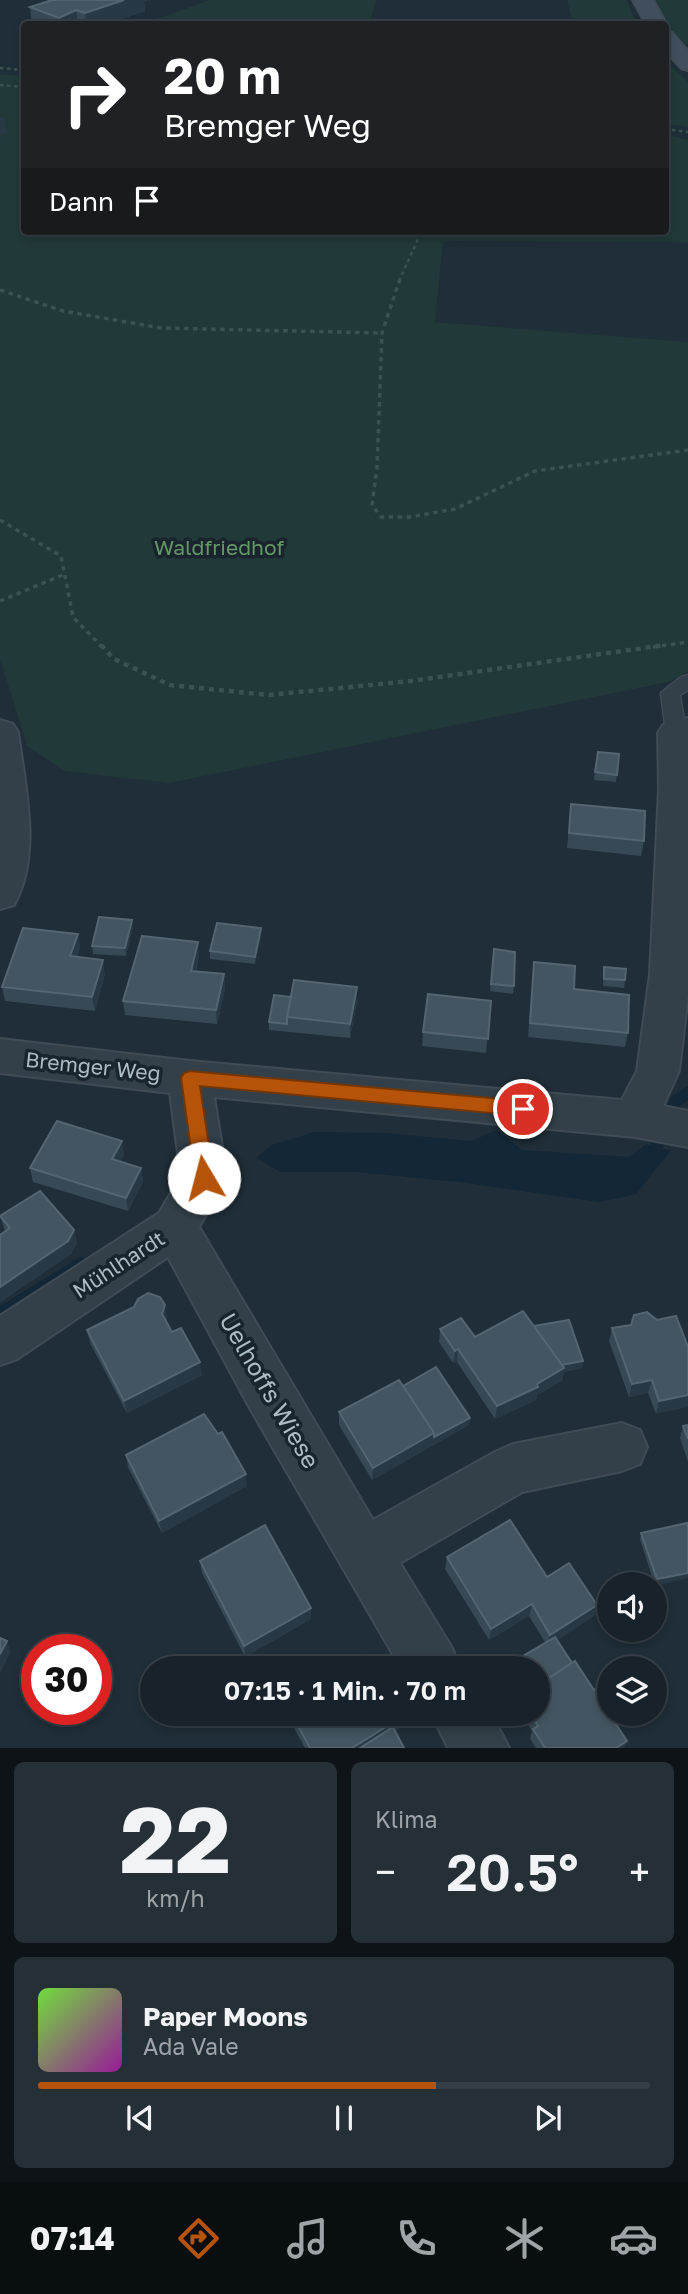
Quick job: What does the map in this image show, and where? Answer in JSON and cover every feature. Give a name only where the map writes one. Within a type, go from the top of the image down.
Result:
[{"type":"main road","points":[[643,0],[654,21]]},
{"type":"main road","points":[[669,42],[688,64]]},
{"type":"street","points":[[0,732],[13,833],[0,895]]},
{"type":"street","points":[[666,1125],[658,1071],[670,974],[677,789],[682,732]]},
{"type":"street","name":"Bremger Weg","points":[[0,1056],[190,1078],[666,1125]]},
{"type":"street","name":"Mühlhardt","points":[[0,1343],[175,1227],[204,1178],[190,1078]]},
{"type":"street","name":"Uelhoffs Wiese","points":[[175,1227],[269,1394],[425,1656]]},
{"type":"street","points":[[364,1554],[513,1469],[622,1447]]},
{"type":"street","points":[[467,1726],[480,1748]]},
{"type":"lane","points":[[682,732],[670,693],[688,681]]},
{"type":"path","points":[[0,68],[21,70]]},
{"type":"path","points":[[0,85],[21,86]]},
{"type":"path","points":[[669,130],[688,132]]},
{"type":"path","points":[[417,235],[419,237],[401,272],[382,333],[377,467],[372,505],[381,517],[410,517],[455,509],[535,471],[688,450]]},
{"type":"path","points":[[0,290],[63,311],[161,328],[382,333]]},
{"type":"path","points":[[0,520],[61,556],[73,617],[114,659],[170,685],[269,695],[411,681],[688,642]]},
{"type":"path","points":[[0,601],[65,574]]},
{"type":"green space","points":[[210,0],[376,0],[371,21],[150,21]]},
{"type":"green space","points":[[567,0],[626,0],[636,21],[572,21]]},
{"type":"green space","points":[[656,0],[688,0],[688,46],[671,30],[669,21],[666,21]]},
{"type":"green space","points":[[669,64],[688,82],[688,127],[669,125]]},
{"type":"green space","name":"Waldfriedhof","points":[[0,74],[21,76],[21,235],[669,235],[669,135],[688,140],[688,242],[443,241],[435,322],[688,342],[688,671],[668,682],[169,783],[65,771],[27,746],[0,659]]},
{"type":"water","points":[[496,1130],[522,1150],[629,1157],[646,1144],[671,1150],[636,1194],[599,1202],[459,1182],[356,1172],[281,1172],[256,1158],[272,1145],[315,1132],[382,1133],[472,1141]]},
{"type":"building","points":[[52,0],[124,0],[85,13],[76,10],[59,18],[30,7]]},
{"type":"building","points":[[598,752],[619,754],[617,775],[595,772]]},
{"type":"building","points":[[571,804],[645,811],[644,841],[569,833]]},
{"type":"building","points":[[99,917],[132,920],[125,948],[92,946]]},
{"type":"building","points":[[217,923],[261,928],[255,957],[210,951]]},
{"type":"building","points":[[23,928],[78,934],[70,956],[103,960],[92,997],[2,987]]},
{"type":"building","points":[[142,936],[198,942],[191,971],[224,974],[216,1010],[123,1001]]},
{"type":"building","points":[[494,949],[515,952],[514,986],[491,984]]},
{"type":"building","points":[[534,962],[575,966],[574,989],[629,995],[628,1033],[530,1023]]},
{"type":"building","points":[[604,967],[626,969],[625,980],[604,979]]},
{"type":"building","points":[[294,980],[357,987],[350,1024],[287,1017]]},
{"type":"building","points":[[428,994],[491,1001],[488,1039],[423,1032]]},
{"type":"building","points":[[274,995],[291,997],[287,1024],[269,1022]]},
{"type":"building","points":[[57,1121],[122,1141],[112,1159],[141,1168],[126,1198],[30,1168]]},
{"type":"building","points":[[40,1191],[74,1230],[68,1241],[0,1287],[0,1235],[10,1228],[0,1216]]},
{"type":"building","points":[[148,1293],[160,1297],[165,1305],[162,1314],[172,1332],[181,1328],[200,1362],[124,1401],[87,1330],[134,1307],[138,1299]]},
{"type":"building","points":[[523,1311],[564,1368],[537,1384],[538,1387],[497,1406],[458,1349],[455,1351],[440,1329],[461,1318],[475,1337]]},
{"type":"building","points":[[647,1312],[657,1320],[676,1316],[688,1347],[688,1395],[659,1401],[652,1380],[632,1384],[612,1328],[631,1325],[634,1315]]},
{"type":"building","points":[[569,1320],[583,1361],[562,1365],[534,1326]]},
{"type":"building","points":[[436,1367],[470,1418],[434,1437],[403,1386]]},
{"type":"building","points":[[399,1380],[434,1433],[373,1468],[339,1412]]},
{"type":"building","points":[[204,1414],[218,1434],[222,1432],[246,1474],[159,1521],[126,1455]]},
{"type":"building","points":[[688,1425],[688,1439],[683,1426]]},
{"type":"building","points":[[510,1520],[547,1577],[569,1563],[597,1605],[550,1635],[532,1604],[491,1629],[447,1557]]},
{"type":"building","points":[[687,1523],[688,1573],[667,1577],[667,1572],[655,1572],[641,1533]]},
{"type":"building","points":[[265,1525],[311,1608],[244,1646],[200,1561]]},
{"type":"building","points":[[555,1637],[572,1663],[550,1677],[550,1656],[523,1656]]},
{"type":"building","points":[[0,1638],[7,1641],[0,1654]]},
{"type":"building","points":[[575,1661],[594,1690],[597,1688],[597,1726],[617,1726],[627,1741],[616,1748],[545,1748],[533,1729],[550,1726],[550,1677]]},
{"type":"building","points":[[298,1726],[388,1726],[352,1748],[310,1748]]},
{"type":"building","points":[[393,1727],[404,1748],[360,1748]]},
{"type":"waterway","points":[[656,1148],[676,1101],[688,1092]]},
{"type":"waterway","points":[[0,1314],[80,1264]]},
{"type":"route","points":[[204,1178],[190,1078],[523,1109]]}]
